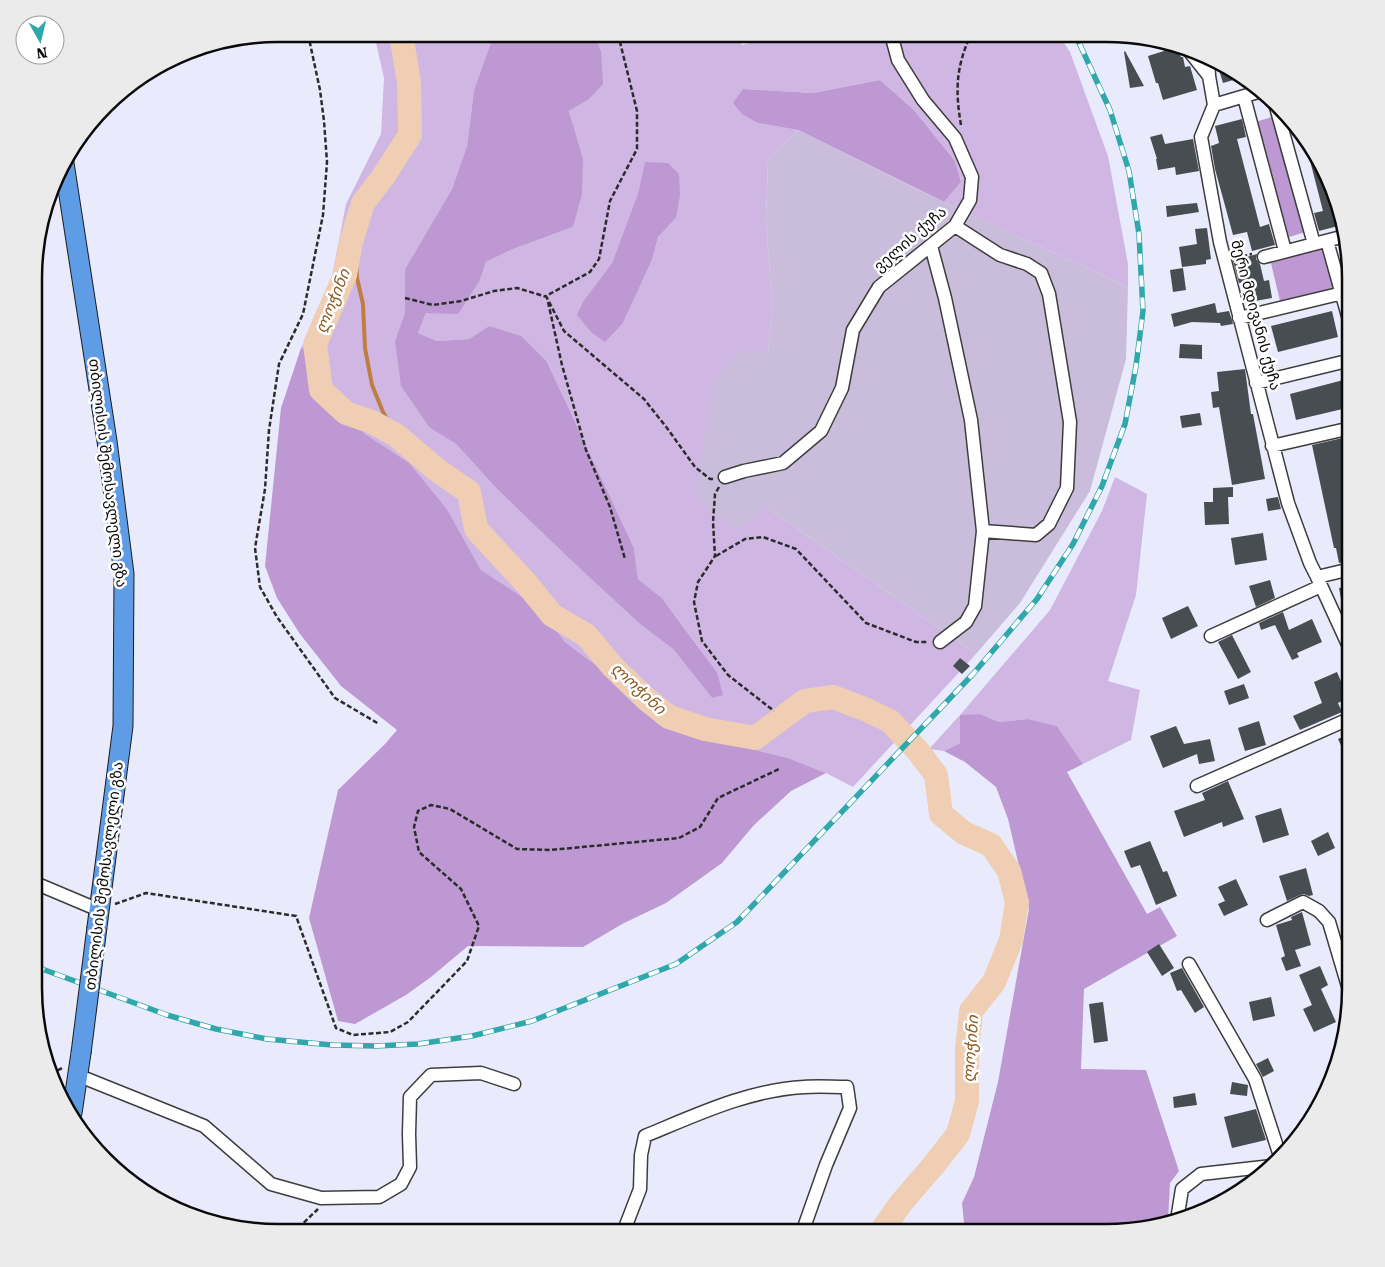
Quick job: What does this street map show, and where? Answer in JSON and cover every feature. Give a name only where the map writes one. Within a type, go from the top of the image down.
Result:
[{"type":"highway","name":"თბილისის შემოსავლელი გზა","points":[[66,176],[106,432],[124,574],[123,726],[73,1105]]},
{"type":"street","name":"ველის ქუჩა","points":[[725,478],[744,471],[782,463],[821,431],[842,388],[853,330],[879,287],[955,226],[970,200],[972,177],[956,138],[923,100],[898,60],[893,42]]},
{"type":"street","points":[[1196,60],[1209,76]]},
{"type":"street","points":[[1208,66],[1214,105],[1253,93]]},
{"type":"street","points":[[1244,96],[1286,251]]},
{"type":"street","name":"მერი მდივანის ქუჩა","points":[[1214,105],[1201,137],[1220,242],[1288,503],[1310,564],[1342,631]]},
{"type":"street","points":[[1279,118],[1314,244]]},
{"type":"street","points":[[955,226],[1000,255],[1027,264],[1041,273],[1049,294],[1070,422],[1067,488],[1049,524],[1036,535],[983,532]]},
{"type":"street","points":[[1264,257],[1339,238]]},
{"type":"street","points":[[1327,241],[1342,279]]},
{"type":"street","points":[[931,246],[946,298],[971,420],[983,532],[975,606],[966,622],[940,642]]},
{"type":"street","points":[[1239,318],[1342,293]]},
{"type":"street","points":[[1256,383],[1342,362]]},
{"type":"street","points":[[1272,446],[1342,430]]},
{"type":"street","points":[[1211,636],[1319,581],[1342,572]]},
{"type":"street","points":[[1197,786],[1342,722]]},
{"type":"street","points":[[42,887],[98,918]]},
{"type":"street","points":[[1267,920],[1303,902],[1319,911],[1328,922],[1342,967]]},
{"type":"street","points":[[1189,964],[1255,1079],[1278,1150]]},
{"type":"street","points":[[78,1075],[204,1126],[271,1184],[321,1198],[379,1197],[401,1184],[410,1166],[410,1097],[431,1075],[480,1073],[514,1084]]},
{"type":"street","points":[[626,1224],[640,1189],[641,1155],[645,1136],[714,1107],[754,1095],[803,1086],[846,1087],[850,1108],[826,1165],[805,1224]]},
{"type":"street","points":[[1178,1213],[1182,1188],[1201,1174],[1260,1167]]},
{"type":"path","points":[[310,42],[320,90],[324,121],[326,162],[323,215],[303,314],[279,364],[269,430],[265,489],[255,548],[260,587],[283,624],[335,698],[378,724]]},
{"type":"path","points":[[405,298],[433,305],[461,301],[494,291],[517,288],[546,296],[590,272],[599,258],[610,201],[637,149],[637,111],[620,42]]},
{"type":"path","points":[[962,132],[956,86],[968,42]]},
{"type":"path","points":[[1225,260],[1258,252],[1264,257]]},
{"type":"path","points":[[546,296],[564,331],[644,399],[668,428],[694,467],[710,479],[725,478]]},
{"type":"path","points":[[546,296],[562,365],[586,450],[610,507],[625,559]]},
{"type":"path","points":[[715,556],[715,494],[725,478]]},
{"type":"path","points":[[774,711],[728,675],[702,641],[694,602],[698,582],[715,556],[745,539],[763,537],[796,549],[866,623],[916,642],[940,642]]},
{"type":"path","points":[[98,918],[146,893],[296,916],[336,1028],[353,1035],[390,1032],[408,1022],[467,961],[479,926],[461,890],[419,852],[414,827],[418,811],[431,805],[450,809],[517,849],[550,850],[679,838],[700,827],[718,798],[780,769]]},
{"type":"path","points":[[303,1224],[318,1210],[321,1198]]},
{"type":"shaded area","points":[[376,42],[491,42],[474,90],[467,146],[452,189],[405,269],[405,312],[395,341],[430,428],[456,444],[497,489],[641,625],[673,649],[712,698],[717,672],[662,598],[638,579],[634,548],[547,362],[489,326],[469,339],[437,341],[418,333],[426,313],[480,280],[486,262],[513,249],[573,227],[583,158],[569,111],[588,100],[601,51],[598,42],[741,42],[742,45],[753,42],[1063,42],[1070,52],[1108,156],[1128,264],[1128,287],[944,202],[961,182],[955,161],[914,110],[880,80],[813,93],[743,89],[758,123],[798,130],[768,161],[766,220],[772,304],[768,352],[766,507],[976,654],[853,787],[826,773],[788,758],[708,738],[664,723],[637,696],[565,642],[540,608],[481,570],[447,509],[409,464],[365,434],[330,391],[319,353],[301,348],[328,297],[346,204],[381,134],[384,78]],"holes":[[[645,163],[676,218],[658,237],[652,260],[623,323],[584,300],[612,263],[638,193]]]},
{"type":"shaded area","points":[[491,42],[598,42],[601,51],[603,84],[588,100],[569,111],[583,158],[582,194],[573,227],[513,249],[486,262],[480,280],[458,314],[426,313],[418,333],[437,341],[469,339],[489,326],[521,336],[547,362],[634,548],[638,579],[662,598],[717,672],[723,695],[712,698],[673,649],[641,625],[570,559],[497,489],[456,444],[430,428],[401,386],[395,341],[405,312],[405,269],[452,189],[467,146],[474,90]]},
{"type":"shaded area","points":[[880,80],[914,110],[955,161],[961,182],[944,202],[798,130],[758,123],[742,114],[733,103],[743,89],[813,93]]},
{"type":"shaded area","points":[[1275,116],[1309,231],[1289,237],[1255,122]]},
{"type":"shaded area","points":[[798,130],[927,194],[1128,287],[1126,359],[1090,491],[1020,603],[976,654],[766,507],[737,530],[695,495],[715,380],[739,351],[768,352],[772,304],[766,220],[768,161]]},
{"type":"shaded area","points":[[645,162],[668,163],[679,174],[680,195],[676,218],[658,237],[652,260],[623,323],[605,342],[591,332],[577,315],[584,300],[612,263],[638,193]]},
{"type":"shaded area","points":[[1320,248],[1325,249],[1334,285],[1331,289],[1280,301],[1270,259]]},
{"type":"shaded area","points":[[301,348],[319,353],[330,391],[365,434],[409,463],[447,509],[481,570],[540,608],[565,642],[637,696],[664,723],[708,738],[788,758],[826,773],[791,791],[754,825],[722,863],[666,903],[624,923],[583,947],[468,946],[406,995],[355,1024],[338,1021],[309,918],[338,790],[397,730],[341,686],[300,634],[277,598],[265,566],[281,408]]},
{"type":"shaded area","points":[[1115,477],[1147,494],[1136,595],[1108,681],[1140,690],[1131,740],[1083,764],[1057,726],[1028,719],[999,722],[980,714],[960,716],[960,743],[944,751],[929,749],[1050,610],[1102,511]]},
{"type":"shaded area","points":[[980,714],[999,722],[1028,719],[1057,726],[1083,764],[1067,772],[1147,914],[1160,907],[1177,936],[1084,989],[1081,1069],[1146,1070],[1179,1171],[1170,1183],[1168,1216],[1122,1224],[964,1224],[962,1203],[974,1177],[998,1082],[1029,909],[1008,819],[996,787],[965,762],[944,751],[960,743],[960,715]]},
{"type":"building","points":[[1125,51],[1144,86],[1130,88]]},
{"type":"building","points":[[1164,51],[1183,57],[1185,67],[1190,66],[1197,90],[1163,100],[1148,56]]},
{"type":"building","points":[[1220,72],[1234,80],[1223,83]]},
{"type":"building","points":[[1242,119],[1246,137],[1237,139],[1260,227],[1269,224],[1275,245],[1252,251],[1247,232],[1233,235],[1215,169],[1211,146],[1219,143],[1215,126]]},
{"type":"building","points":[[1162,134],[1165,144],[1193,139],[1199,171],[1176,175],[1175,167],[1158,170],[1157,159],[1150,137]]},
{"type":"building","points":[[1309,158],[1325,188],[1336,226],[1319,231],[1314,213],[1323,211]]},
{"type":"building","points":[[1197,203],[1199,212],[1167,217],[1166,206]]},
{"type":"building","points":[[1207,228],[1211,259],[1206,260],[1206,264],[1182,267],[1179,247],[1197,244],[1195,229]]},
{"type":"building","points":[[1257,254],[1256,259],[1260,264],[1264,281],[1269,280],[1272,298],[1255,301],[1251,281],[1239,283],[1233,261]]},
{"type":"building","points":[[1183,268],[1186,290],[1173,292],[1170,270]]},
{"type":"building","points":[[1215,303],[1217,313],[1229,311],[1233,324],[1221,326],[1220,323],[1192,322],[1174,327],[1171,314]]},
{"type":"building","points":[[1332,311],[1338,337],[1278,352],[1271,326]]},
{"type":"building","points":[[1180,344],[1202,345],[1202,359],[1179,358]]},
{"type":"building","points":[[1245,369],[1251,414],[1253,414],[1265,479],[1232,485],[1219,407],[1213,408],[1211,392],[1219,391],[1217,372]]},
{"type":"building","points":[[1342,380],[1342,409],[1296,420],[1290,394]]},
{"type":"building","points":[[1200,413],[1202,425],[1182,428],[1180,416]]},
{"type":"building","points":[[1342,438],[1342,562],[1339,563],[1336,548],[1334,548],[1312,445]]},
{"type":"building","points":[[1233,487],[1233,497],[1228,497],[1229,524],[1205,525],[1204,502],[1213,502],[1213,488]]},
{"type":"building","points":[[1278,497],[1281,509],[1268,511],[1266,499]]},
{"type":"building","points":[[1263,533],[1267,560],[1235,565],[1231,538]]},
{"type":"building","points":[[1270,580],[1275,598],[1256,607],[1249,586]]},
{"type":"building","points":[[1339,588],[1342,588],[1342,605]]},
{"type":"building","points":[[1188,606],[1198,626],[1171,639],[1162,618]]},
{"type":"building","points":[[1283,612],[1289,630],[1312,619],[1322,642],[1297,653],[1299,657],[1292,660],[1275,625],[1261,630],[1259,623]]},
{"type":"building","points":[[1232,635],[1251,672],[1238,679],[1218,642]]},
{"type":"building","points":[[960,658],[970,666],[962,674],[953,666]]},
{"type":"building","points":[[1337,672],[1342,684],[1342,701],[1338,703],[1342,712],[1300,730],[1293,716],[1322,703],[1314,682]]},
{"type":"building","points":[[1244,684],[1249,698],[1229,705],[1224,691]]},
{"type":"building","points":[[1259,721],[1266,745],[1245,751],[1238,728]]},
{"type":"building","points":[[1176,726],[1184,744],[1210,739],[1215,761],[1199,764],[1197,754],[1163,768],[1150,736]]},
{"type":"building","points":[[1342,737],[1342,748],[1338,739]]},
{"type":"building","points":[[1228,781],[1244,819],[1223,827],[1222,822],[1184,837],[1174,811],[1205,800],[1202,793]]},
{"type":"building","points":[[1281,808],[1289,835],[1263,843],[1255,816]]},
{"type":"building","points":[[1328,832],[1335,848],[1318,856],[1311,841]]},
{"type":"building","points":[[1150,841],[1163,872],[1167,871],[1177,896],[1156,905],[1140,865],[1131,868],[1124,851]]},
{"type":"building","points":[[1306,868],[1313,895],[1304,894],[1287,901],[1279,876]]},
{"type":"building","points":[[1236,879],[1248,905],[1224,916],[1218,904],[1225,901],[1218,887]]},
{"type":"building","points":[[1302,912],[1311,945],[1295,950],[1301,966],[1286,971],[1281,958],[1285,956],[1276,925],[1292,920],[1291,917]]},
{"type":"building","points":[[1159,944],[1174,968],[1162,976],[1147,952]]},
{"type":"building","points":[[1320,966],[1328,985],[1321,989],[1336,1022],[1314,1032],[1303,1009],[1312,1005],[1299,975]]},
{"type":"building","points":[[1182,968],[1204,1007],[1195,1013],[1181,990],[1177,991],[1170,973]]},
{"type":"building","points":[[1271,997],[1275,1016],[1253,1021],[1249,1002]]},
{"type":"building","points":[[1103,1002],[1108,1041],[1094,1043],[1089,1004]]},
{"type":"building","points":[[1268,1058],[1274,1071],[1263,1077],[1256,1064]]},
{"type":"building","points":[[1232,1082],[1248,1085],[1247,1096],[1230,1094]]},
{"type":"building","points":[[1195,1093],[1197,1105],[1174,1108],[1173,1097]]},
{"type":"building","points":[[1256,1109],[1266,1140],[1232,1148],[1224,1117]]},
{"type":"waterway","name":"ლოჭინი","points":[[402,42],[409,82],[410,135],[383,177],[363,203],[351,242],[345,275],[315,344],[321,390],[346,413],[372,422],[396,435],[437,470],[469,492],[476,529],[526,583],[552,615],[586,635],[613,667],[645,698],[669,717],[705,729],[755,738],[805,701],[833,697],[867,710],[890,721],[918,751],[936,775],[941,814],[964,833],[991,845],[1009,871],[1017,902],[1011,940],[994,982],[971,1011],[967,1050],[967,1101],[958,1134],[901,1203],[886,1224]]},
{"type":"waterway","points":[[351,242],[363,304],[365,348],[372,385],[383,412],[396,435]]},
{"type":"railway","points":[[42,969],[167,1015],[216,1029],[267,1039],[332,1045],[376,1046],[418,1044],[472,1036],[532,1021],[676,964],[737,922],[973,674],[1037,599],[1073,544],[1102,486],[1125,424],[1136,366],[1143,311],[1139,234],[1129,171],[1110,110],[1079,42]]}]
